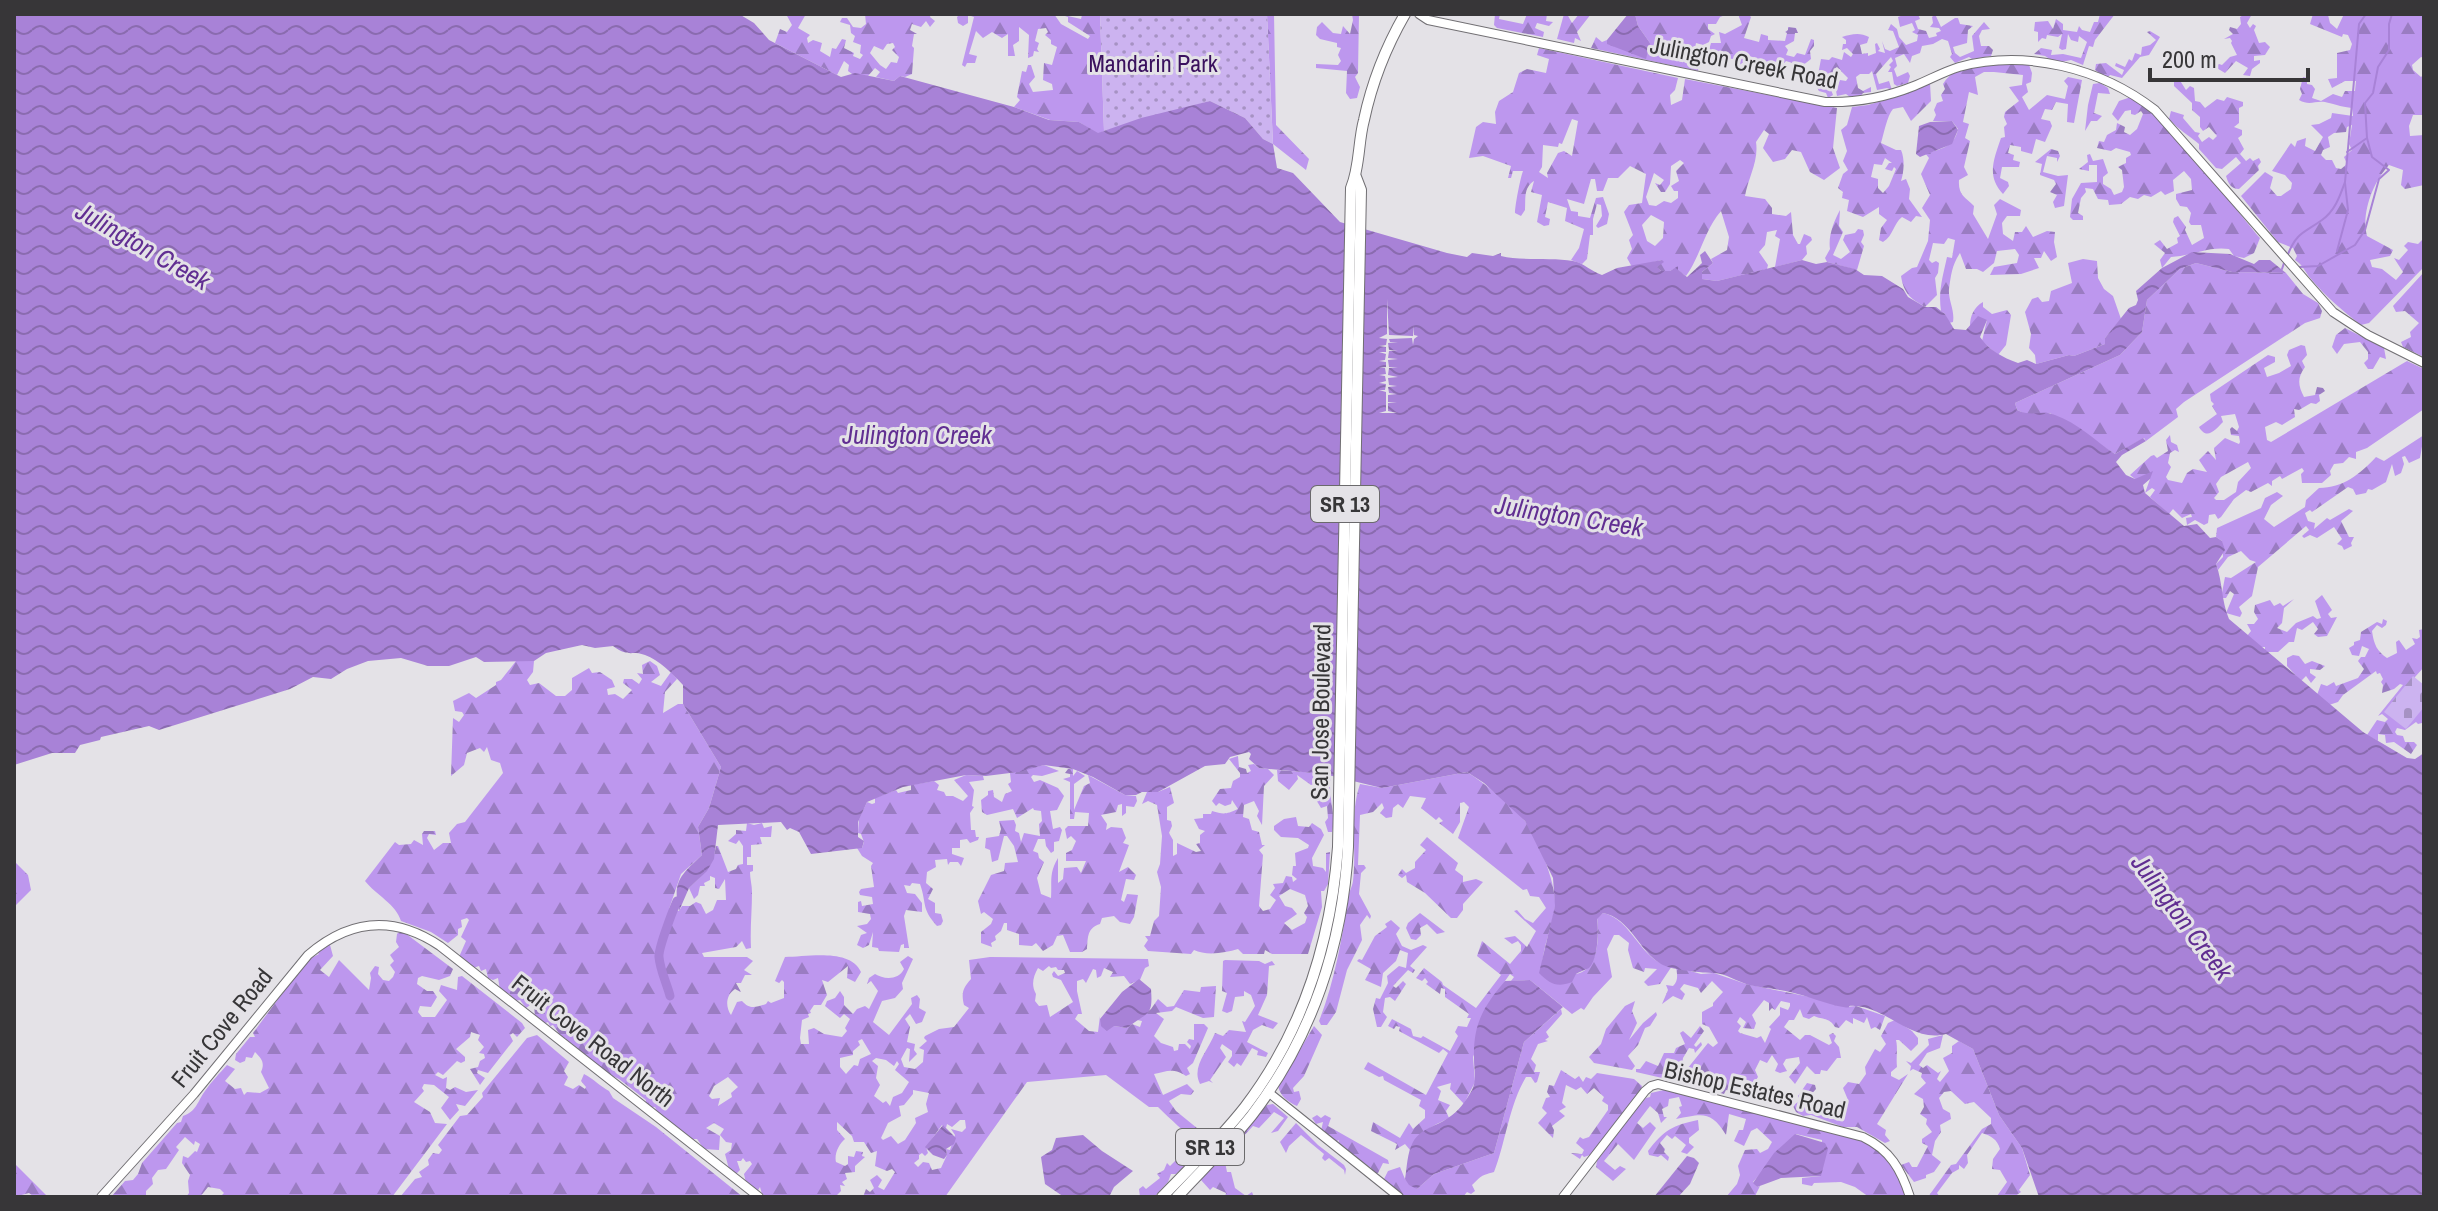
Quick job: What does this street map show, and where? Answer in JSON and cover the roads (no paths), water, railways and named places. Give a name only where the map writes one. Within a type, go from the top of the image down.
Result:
[{"type":"main road","name":"San Jose Boulevard","points":[[1165,1197],[1234,1121],[1264,1079],[1287,1039],[1313,980],[1326,932],[1344,796],[1355,211],[1351,188],[1356,177],[1360,139],[1372,89],[1390,42],[1405,14]]},
{"type":"main road","name":"San Jose Boulevard","points":[[1177,1197],[1225,1146],[1268,1092],[1306,1024],[1329,963],[1343,900],[1348,847],[1344,796]]},
{"type":"main road","points":[[1268,1092],[1266,1085],[1289,1044],[1287,1039]]},
{"type":"main road","points":[[1225,1146],[1225,1141],[1236,1127],[1234,1121]]},
{"type":"street","name":"Julington Creek Road","points":[[1419,14],[1428,20],[1825,102],[1854,102],[1881,97],[1958,68],[1994,60],[2036,62],[2090,74],[2120,86],[2155,110],[2302,278],[2343,320],[2424,363]]},
{"type":"street","name":"Fruit Cove Road","points":[[101,1197],[184,1106],[308,955],[327,940],[346,931],[370,925],[396,926]]},
{"type":"street","name":"Fruit Cove Road North","points":[[396,926],[416,932],[440,946],[759,1197]]},
{"type":"street","name":"Bishop Estates Road","points":[[1563,1197],[1645,1091],[1658,1084],[1863,1137],[1891,1157],[1902,1173],[1910,1197]]},
{"type":"street","points":[[1268,1092],[1399,1197]]},
{"type":"water","name":"Julington Creek","points":[[14,14],[739,14],[754,23],[769,40],[841,77],[855,73],[894,81],[900,76],[1014,107],[1049,120],[1079,122],[1098,133],[1141,118],[1210,101],[1245,118],[1263,139],[1273,144],[1277,168],[1293,173],[1340,222],[1447,253],[1467,257],[1472,253],[1493,256],[1501,253],[1501,256],[1509,257],[1573,261],[1602,275],[1617,268],[1662,260],[1664,262],[1657,267],[1661,271],[1670,271],[1678,266],[1678,270],[1687,277],[1702,263],[1700,255],[1705,251],[1713,263],[1702,272],[1702,279],[1717,281],[1802,260],[1816,264],[1827,262],[1855,269],[1864,275],[1882,276],[1925,307],[1936,307],[1945,314],[1954,329],[1966,330],[1978,316],[1987,320],[1980,337],[1997,353],[2018,363],[2027,360],[2036,364],[2074,356],[2105,344],[2105,338],[2129,308],[2136,305],[2136,291],[2162,268],[2192,252],[2230,254],[2254,264],[2259,260],[2270,260],[2286,273],[2232,272],[2196,263],[2180,269],[2147,300],[2142,332],[2120,355],[2015,403],[2017,410],[2023,412],[2050,413],[2063,418],[2115,454],[2143,438],[2146,441],[2116,462],[2126,475],[2135,479],[2153,471],[2143,485],[2145,493],[2184,526],[2197,524],[2210,538],[2216,537],[2222,541],[2225,550],[2216,564],[2229,619],[2363,732],[2407,758],[2415,759],[2424,753],[2424,1197],[2039,1197],[2022,1148],[1999,1115],[1973,1049],[1946,1034],[1922,1034],[1867,1008],[1848,1008],[1790,992],[1749,985],[1718,973],[1665,966],[1646,951],[1620,921],[1603,913],[1597,919],[1596,951],[1589,968],[1576,974],[1572,982],[1558,985],[1550,982],[1539,973],[1555,906],[1553,878],[1525,821],[1484,783],[1467,772],[1382,788],[1324,774],[1259,768],[1249,759],[1249,752],[1230,757],[1225,764],[1205,766],[1158,792],[1136,795],[1125,795],[1073,769],[1044,765],[1019,772],[966,775],[903,787],[867,802],[858,822],[858,837],[864,841],[862,848],[811,854],[799,832],[790,828],[787,830],[781,822],[718,825],[714,859],[707,871],[689,888],[679,911],[678,885],[702,855],[698,827],[709,808],[721,767],[683,704],[683,685],[650,657],[623,652],[613,646],[595,648],[582,645],[546,653],[534,661],[484,662],[476,657],[449,666],[428,666],[401,658],[368,661],[331,679],[313,677],[290,689],[159,730],[149,726],[101,737],[100,740],[80,745],[75,753],[52,753],[14,765]]},
{"type":"water","points":[[1628,14],[1635,14],[1638,26],[1650,43],[1646,59],[1607,44]]},
{"type":"water","points":[[1952,121],[1958,130],[1952,144],[1920,157],[1916,154],[1919,126]]},
{"type":"water","points":[[1139,979],[1151,989],[1150,1009],[1127,1028],[1114,1026],[1107,1031],[1101,1026],[1100,1019],[1122,992]]},
{"type":"water","points":[[1530,980],[1563,1007],[1524,1042],[1494,1153],[1434,1174],[1417,1189],[1409,1185],[1405,1179],[1413,1142],[1421,1133],[1456,1112],[1472,1090],[1475,1036],[1485,1008],[1505,981]]},
{"type":"water","points":[[943,1125],[956,1138],[954,1144],[946,1149],[944,1159],[933,1155],[925,1147]]},
{"type":"water","points":[[1795,1134],[1825,1143],[1828,1149],[1821,1176],[1781,1178],[1757,1187],[1753,1183],[1774,1153]]},
{"type":"water","points":[[1083,1135],[1133,1171],[1114,1187],[1109,1197],[1064,1197],[1045,1184],[1041,1157],[1052,1150],[1056,1138]]},
{"type":"water","points":[[1687,1156],[1699,1163],[1690,1184],[1678,1197],[1654,1197]]},
{"type":"waterway","points":[[2288,254],[2298,237],[2330,212],[2345,182],[2359,24],[2366,14]]},
{"type":"waterway","points":[[2347,152],[2367,138],[2365,103],[2373,93],[2378,67],[2389,50],[2392,14]]},
{"type":"waterway","points":[[2299,267],[2318,266],[2355,245],[2365,230],[2379,179],[2389,170],[2372,157],[2367,138]]},
{"type":"waterway","points":[[2337,251],[2348,210],[2345,183]]},
{"type":"waterway","points":[[2282,269],[2285,260]]},
{"type":"waterway","points":[[670,996],[659,953],[677,901]]},
{"type":"park label","name":"Mandarin Park","points":[[1153,64]]}]
